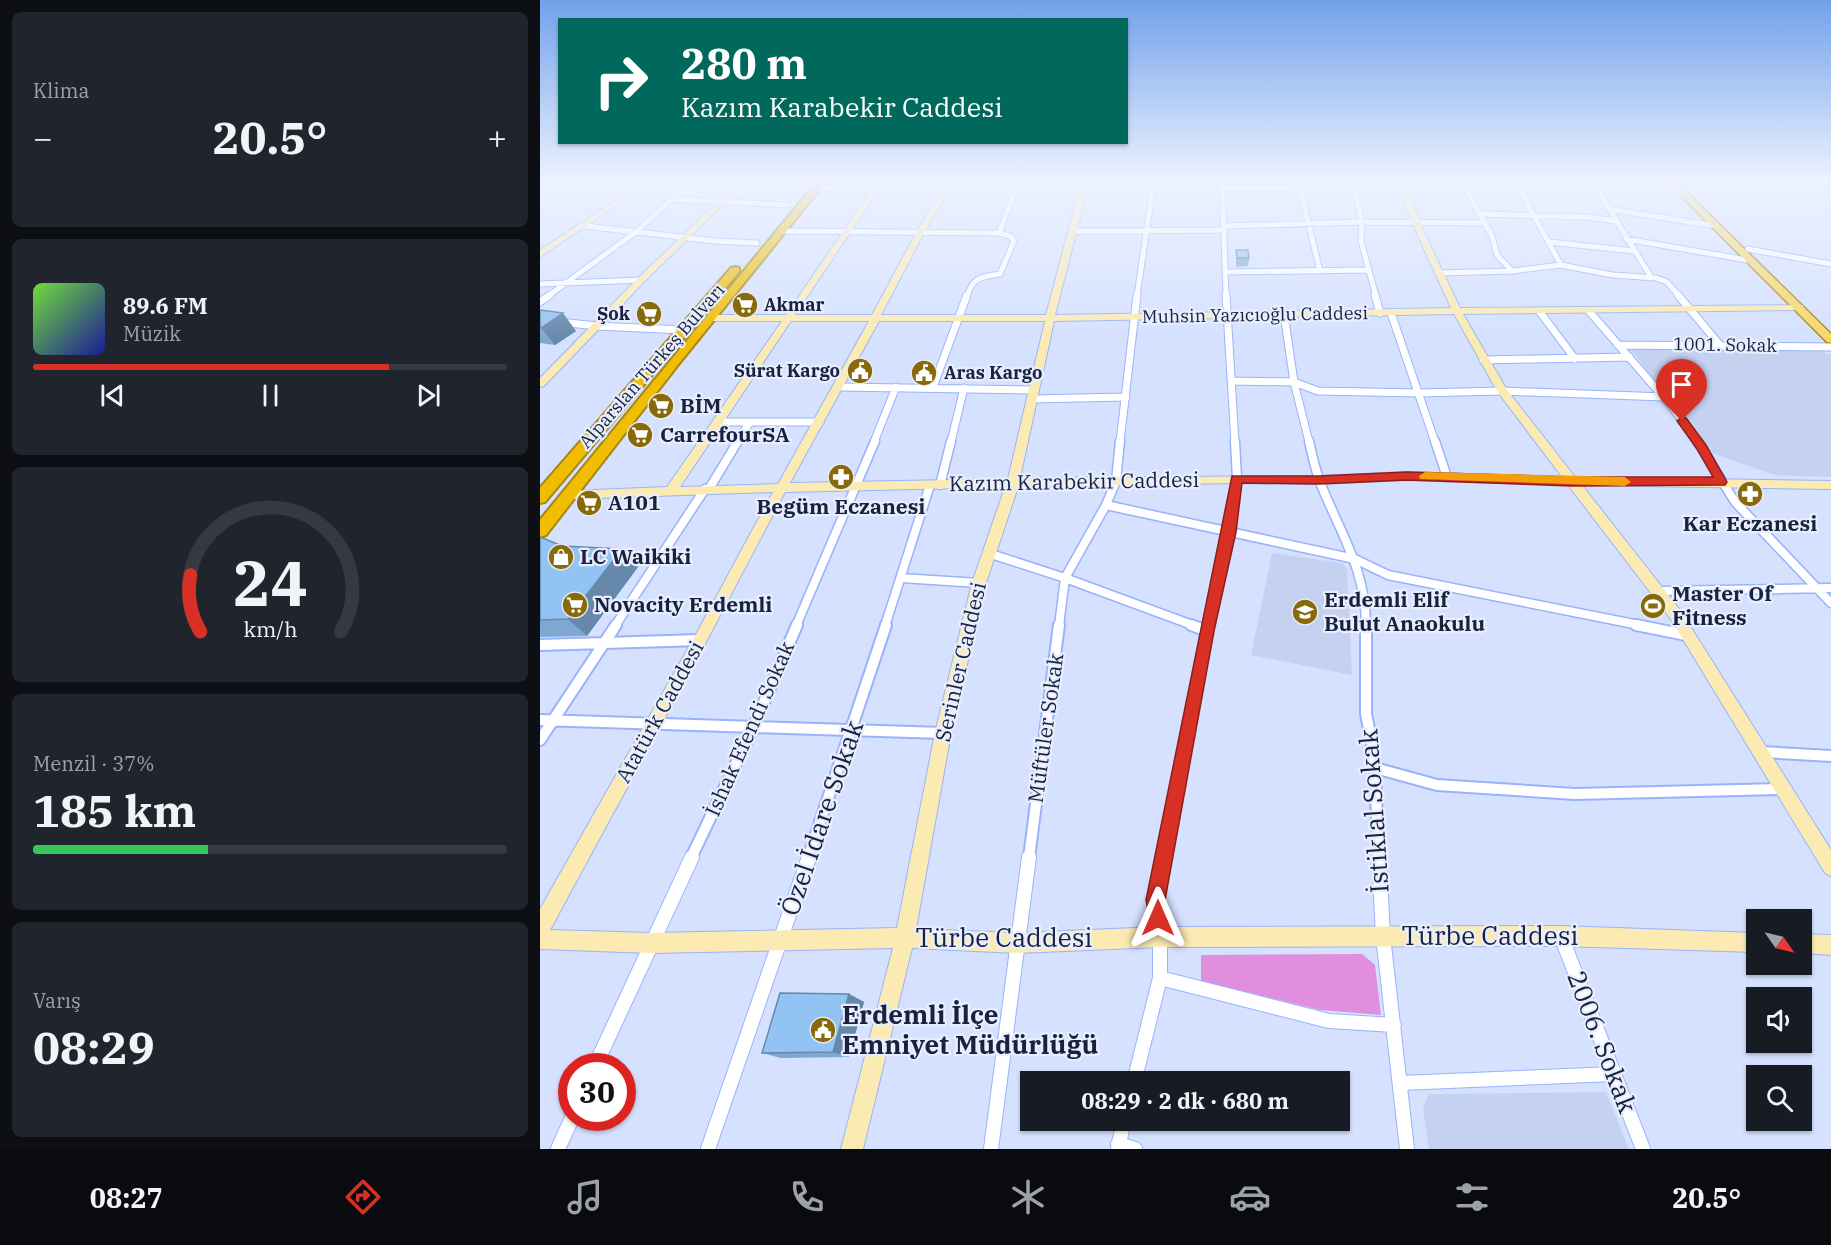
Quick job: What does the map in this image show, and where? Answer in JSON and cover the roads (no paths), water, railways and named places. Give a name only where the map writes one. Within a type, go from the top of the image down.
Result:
[{"type":"highway","name":"Alparslan Türkeş Bulvarı","points":[[540,498],[765,233]]},
{"type":"highway","name":"Alparslan Türkeş Bulvarı","points":[[540,531],[780,233]]},
{"type":"main road","points":[[1723,233],[1831,340]]},
{"type":"main road","points":[[1731,233],[1831,327]]},
{"type":"street","points":[[540,247],[562,233]]},
{"type":"street","points":[[540,254],[574,233]]},
{"type":"street","points":[[540,302],[635,233]]},
{"type":"street","points":[[642,233],[757,243]]},
{"type":"street","points":[[540,384],[691,233]]},
{"type":"street","points":[[670,492],[849,233]]},
{"type":"street","points":[[893,233],[999,233],[1010,236],[1014,242],[1000,274],[978,277],[971,284],[933,387]]},
{"type":"street","name":"Atatürk Caddesi","points":[[540,928],[878,316],[920,233]]},
{"type":"street","name":"Serinler Caddesi","points":[[852,1149],[905,938],[943,733],[979,583],[1013,483],[1072,233]]},
{"type":"street","name":"Müftüler Sokak","points":[[992,1149],[1065,578],[1106,506],[1116,480],[1134,317],[1147,233]]},
{"type":"street","points":[[1137,1071],[1160,978],[1160,937],[1155,900],[1207,631],[1229,532],[1237,479],[1223,233]]},
{"type":"street","points":[[1309,233],[1320,271]]},
{"type":"street","points":[[1361,233],[1361,241],[1380,313]]},
{"type":"street","points":[[1420,233],[1456,312],[1502,391],[1658,591],[1762,752],[1831,867]]},
{"type":"street","points":[[1490,233],[1497,255],[1512,271]]},
{"type":"street","points":[[1544,233],[1561,265]]},
{"type":"street","points":[[1622,233],[1651,278]]},
{"type":"street","points":[[1626,239],[1753,261]]},
{"type":"street","points":[[1549,242],[1634,251]]},
{"type":"street","points":[[1748,249],[1831,264]]},
{"type":"street","points":[[1440,273],[1512,271],[1561,265],[1667,282],[1719,344]]},
{"type":"street","points":[[1225,272],[1369,270]]},
{"type":"street","points":[[540,284],[641,280]]},
{"type":"street","name":"Muhsin Yazıcıoğlu Caddesi","points":[[710,318],[790,316],[1050,318],[1800,307]]},
{"type":"street","points":[[1589,311],[1664,397],[1702,448],[1735,502],[1820,588],[1831,603]]},
{"type":"street","points":[[1391,312],[1447,477]]},
{"type":"street","points":[[1540,312],[1575,358]]},
{"type":"street","name":"İstiklal Sokak","points":[[1284,314],[1293,382],[1319,480],[1355,559],[1366,604],[1366,714],[1375,768],[1383,936],[1407,1149]]},
{"type":"street","points":[[540,320],[597,326],[683,330]]},
{"type":"street","name":"1001. Sokak","points":[[1618,345],[1719,344],[1831,347]]},
{"type":"street","points":[[1483,360],[1629,357]]},
{"type":"street","points":[[1232,381],[1293,382],[1318,391],[1419,393],[1502,391],[1664,397]]},
{"type":"street","points":[[839,387],[964,388],[1033,395],[1126,397]]},
{"type":"street","name":"İshak Efendi Sokak","points":[[601,1053],[753,728],[896,387]]},
{"type":"street","name":"Özel İdare Sokak","points":[[708,1149],[853,729],[901,578],[935,485],[964,388]]},
{"type":"street","points":[[717,422],[820,422]]},
{"type":"street","points":[[540,740],[750,422]]},
{"type":"street","name":"Kazım Karabekir Caddesi","points":[[569,495],[857,484],[1319,480],[1407,476],[1572,482],[1831,484]]},
{"type":"street","points":[[1106,506],[1355,559],[1388,575],[1686,635]]},
{"type":"street","points":[[988,553],[1065,578],[1207,631]]},
{"type":"street","points":[[901,578],[979,583]]},
{"type":"street","points":[[1658,591],[1831,588]]},
{"type":"street","points":[[540,645],[700,640]]},
{"type":"street","points":[[540,720],[943,733]]},
{"type":"street","points":[[1762,752],[1831,756]]},
{"type":"street","points":[[1375,768],[1437,785],[1564,793],[1783,789]]},
{"type":"street","name":"Türbe Caddesi","points":[[540,939],[651,943],[905,938],[1017,943],[1160,937],[1561,936],[1746,943]]},
{"type":"street","name":"2006. Sokak","points":[[1561,936],[1643,1149]]},
{"type":"street","points":[[1812,944],[1831,945]]},
{"type":"street","points":[[1160,978],[1329,1021],[1394,1025]]},
{"type":"street","points":[[1401,1083],[1614,1074]]},
{"type":"street","points":[[558,1149],[566,1131]]},
{"type":"street","points":[[1121,1131],[1118,1146],[1135,1149]]},
{"type":"place","name":"Akmar","points":[[745,305]]},
{"type":"place","name":"Şok","points":[[649,314]]},
{"type":"place","name":"Sürat Kargo","points":[[860,371]]},
{"type":"place","name":"Aras Kargo","points":[[924,373]]},
{"type":"place","name":"BİM","points":[[661,406]]},
{"type":"place","name":"CarrefourSA","points":[[640,435]]},
{"type":"place","name":"Begüm Eczanesi","points":[[841,477]]},
{"type":"place","name":"Kar Eczanesi","points":[[1750,494]]},
{"type":"place","name":"A101","points":[[589,503]]},
{"type":"place","name":"LC Waikiki","points":[[561,557]]},
{"type":"place","name":"Novacity Erdemli","points":[[575,605]]},
{"type":"place","name":"Master Of Fitness","points":[[1653,606]]},
{"type":"place","name":"Erdemli Elif Bulut Anaokulu","points":[[1305,612]]},
{"type":"place","name":"Erdemli İlçe Emniyet Müdürlüğü","points":[[823,1030]]}]
